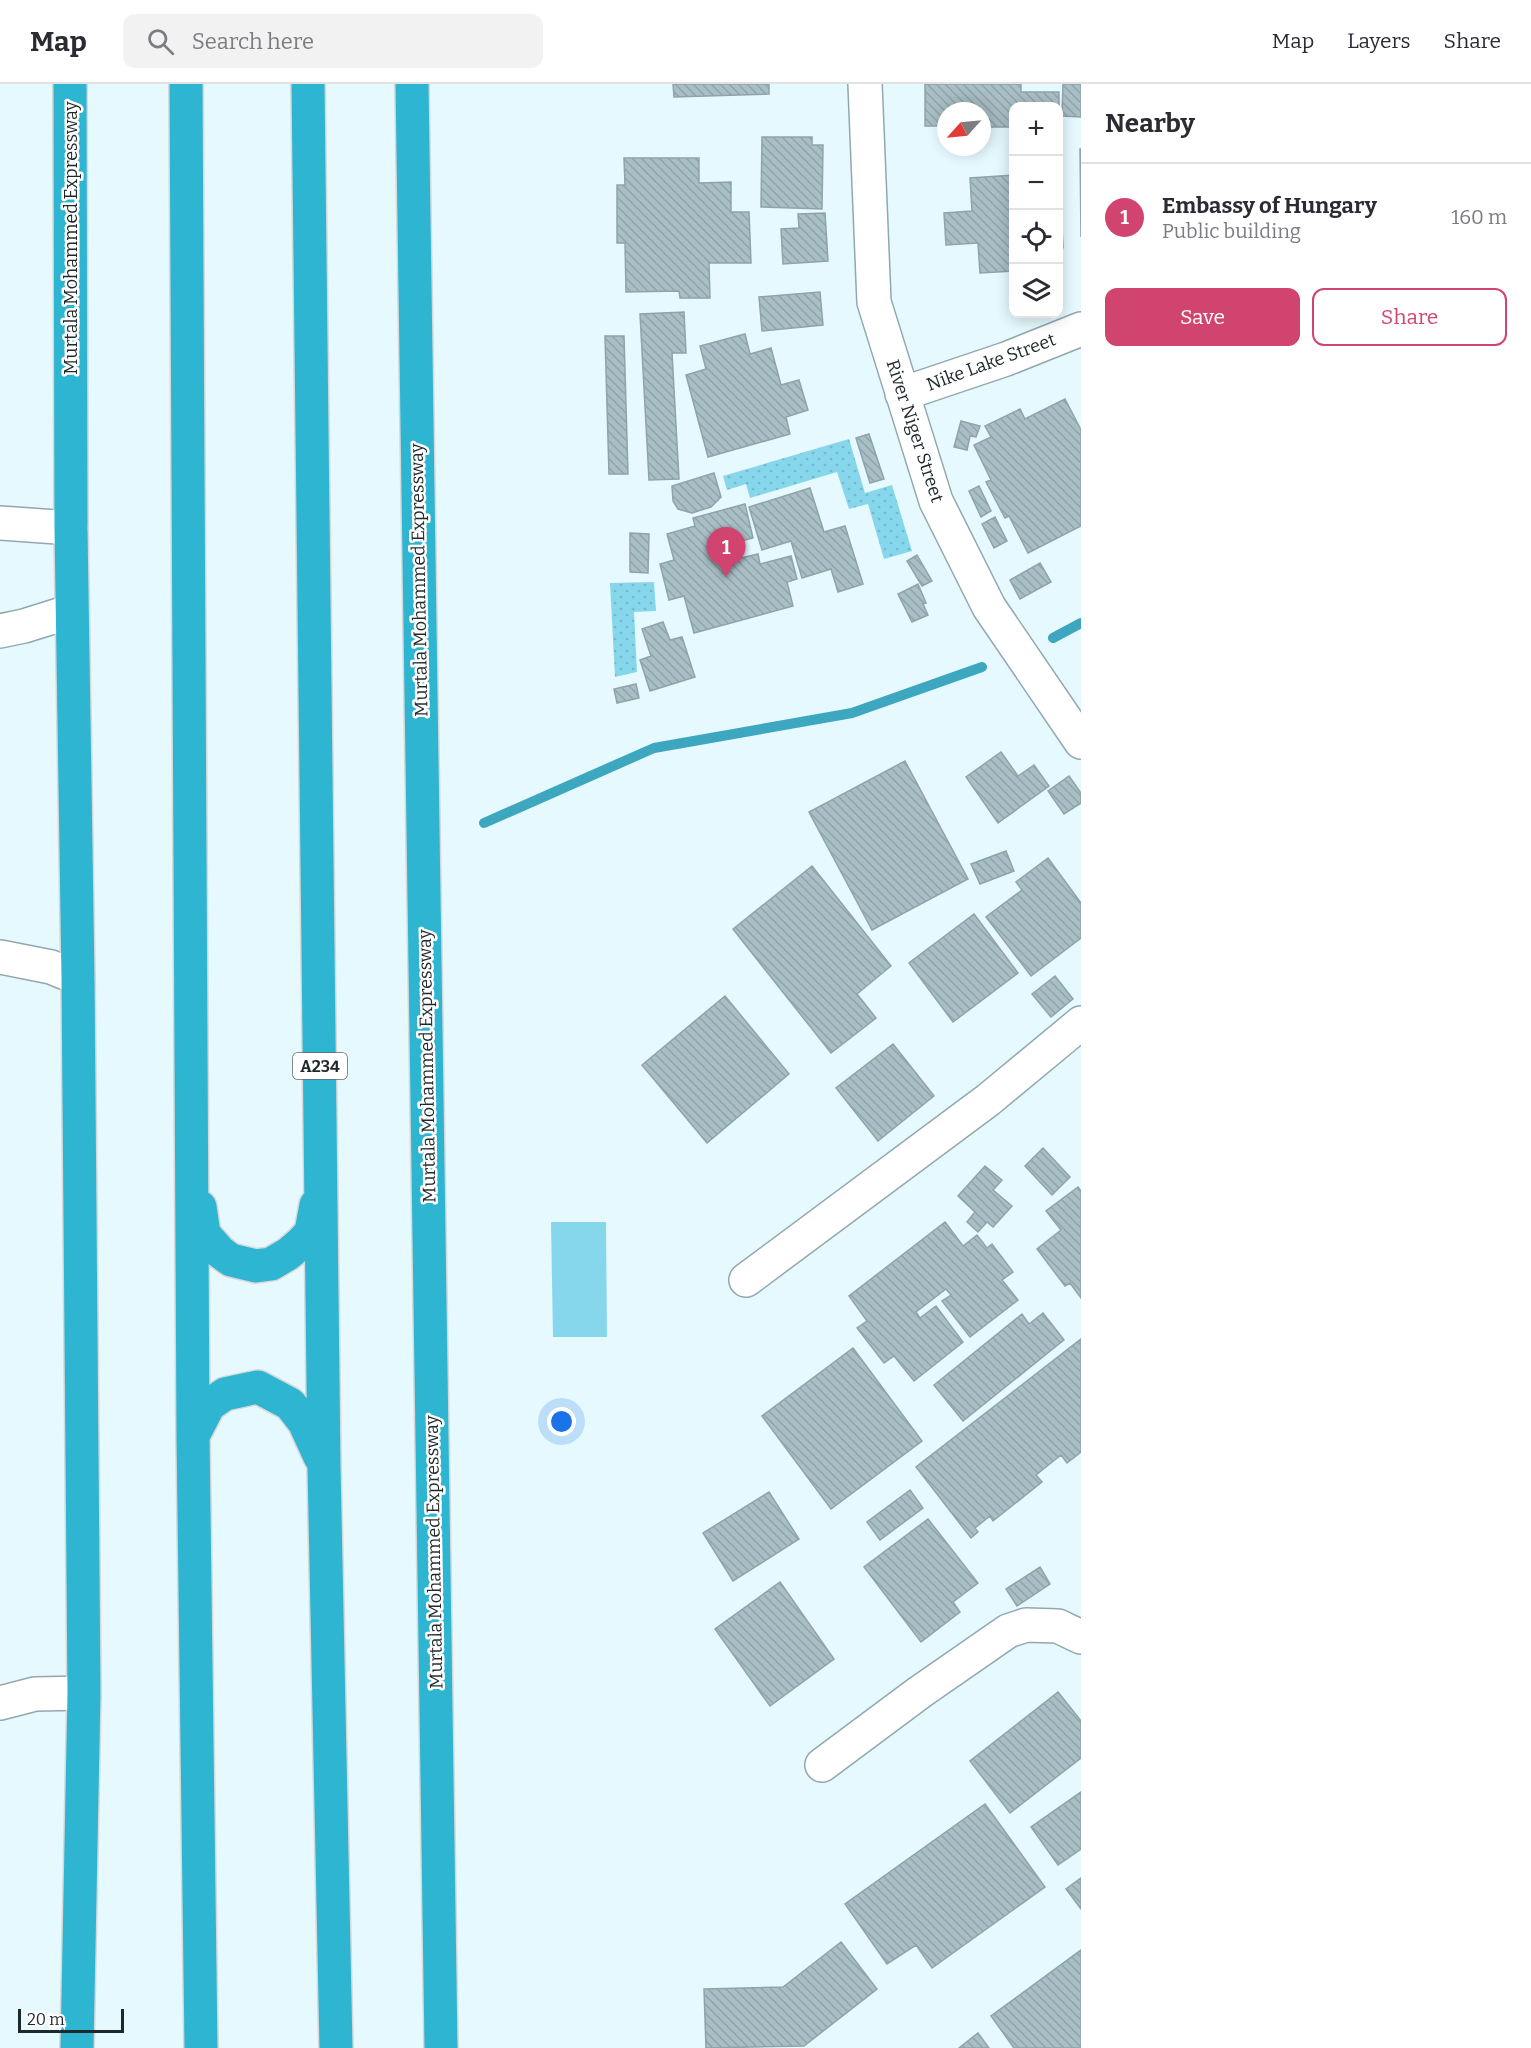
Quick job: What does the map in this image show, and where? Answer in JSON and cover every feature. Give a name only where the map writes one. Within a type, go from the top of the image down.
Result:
[{"type":"highway","name":"Murtala Mohammed Expressway","points":[[70,84],[71,528],[78,978],[84,1693],[77,2048]]},
{"type":"highway","points":[[186,84],[193,1436],[201,2048]]},
{"type":"highway","name":"A234","points":[[308,84],[324,1467],[336,2048]]},
{"type":"highway","name":"Murtala Mohammed Expressway","points":[[412,84],[441,2048]]},
{"type":"highway","points":[[191,1158],[204,1234],[220,1252],[231,1260],[256,1266],[271,1264],[288,1254],[311,1232],[321,1175]]},
{"type":"highway","points":[[193,1436],[209,1405],[225,1394],[258,1387],[290,1404],[304,1422],[324,1467]]},
{"type":"street","name":"River Niger Street","points":[[865,84],[874,302],[936,501],[989,607],[1081,742]]},
{"type":"street","name":"Nike Lake Street","points":[[902,394],[1006,359],[1081,329]]},
{"type":"street","points":[[0,523],[71,528]]},
{"type":"street","points":[[0,631],[72,611]]},
{"type":"street","points":[[0,957],[51,966],[78,978]]},
{"type":"street","points":[[746,1280],[988,1100],[1081,1023]]},
{"type":"street","points":[[822,1765],[920,1692],[1008,1631],[1026,1625],[1058,1626],[1081,1636]]},
{"type":"street","points":[[0,1703],[35,1694],[84,1693]]},
{"type":"shaded area","points":[[849,439],[865,493],[892,485],[912,551],[884,559],[868,504],[849,509],[837,472],[750,498],[746,484],[727,490],[723,476]]},
{"type":"shaded area","points":[[654,582],[656,611],[634,612],[637,672],[615,677],[610,583]]},
{"type":"shaded area","points":[[551,1222],[606,1222],[607,1337],[553,1337]]},
{"type":"building","points":[[673,84],[769,84],[769,94],[674,97]]},
{"type":"building","points":[[925,84],[1021,84],[1021,92],[1059,92],[1059,102],[1009,102],[1009,127],[991,127],[991,102],[937,102],[937,126],[925,126]]},
{"type":"building","points":[[1063,84],[1081,84],[1081,117],[1063,116]]},
{"type":"building","points":[[762,137],[812,137],[812,145],[823,145],[822,209],[761,207]]},
{"type":"building","points":[[1080,149],[1081,149],[1081,237]]},
{"type":"building","points":[[624,158],[699,158],[699,183],[731,182],[731,212],[749,212],[751,263],[709,263],[710,298],[680,298],[679,291],[626,292],[625,243],[617,243],[617,185],[625,185]]},
{"type":"building","points":[[1009,175],[1009,271],[980,273],[978,243],[946,245],[944,213],[972,211],[970,178]]},
{"type":"building","points":[[825,213],[828,261],[783,264],[781,229],[799,228],[798,214]]},
{"type":"building","points":[[820,292],[823,325],[762,331],[759,297]]},
{"type":"building","points":[[684,312],[686,353],[672,353],[679,479],[649,480],[640,314]]},
{"type":"building","points":[[745,334],[750,354],[771,348],[781,385],[799,380],[808,410],[786,417],[790,434],[708,457],[686,375],[706,369],[700,346]]},
{"type":"building","points":[[605,336],[624,336],[628,474],[609,474]]},
{"type":"building","points":[[1065,399],[1081,430],[1081,526],[1028,553],[1009,516],[1005,518],[986,482],[991,480],[974,445],[991,437],[985,426],[1020,409],[1025,419]]},
{"type":"building","points":[[961,421],[980,426],[976,437],[970,436],[967,450],[954,447]]},
{"type":"building","points":[[869,434],[884,479],[870,483],[856,438]]},
{"type":"building","points":[[714,473],[721,497],[711,507],[692,513],[678,509],[673,501],[672,486]]},
{"type":"building","points":[[979,486],[991,511],[981,517],[969,491]]},
{"type":"building","points":[[810,488],[824,532],[845,526],[863,584],[838,592],[831,569],[802,578],[791,541],[762,550],[749,507]]},
{"type":"building","points":[[745,504],[753,538],[737,542],[741,558],[758,554],[760,564],[791,556],[797,579],[787,582],[793,606],[694,633],[684,596],[669,600],[660,564],[674,560],[667,534],[695,526],[693,518]]},
{"type":"building","points":[[995,517],[1007,541],[994,548],[982,524]]},
{"type":"building","points":[[630,533],[649,534],[648,573],[630,572]]},
{"type":"building","points":[[917,555],[932,581],[922,586],[907,561]]},
{"type":"building","points":[[1040,563],[1051,582],[1020,599],[1010,580]]},
{"type":"building","points":[[918,584],[928,615],[912,622],[898,594]]},
{"type":"building","points":[[663,622],[670,640],[682,637],[695,677],[650,691],[640,660],[651,656],[642,629]]},
{"type":"building","points":[[636,684],[639,698],[617,703],[614,689]]},
{"type":"building","points":[[1001,752],[1018,776],[1034,765],[1049,786],[998,823],[966,777]]},
{"type":"building","points":[[905,761],[968,879],[872,930],[809,812]]},
{"type":"building","points":[[1069,776],[1081,793],[1081,803],[1064,814],[1048,791]]},
{"type":"building","points":[[1006,851],[1014,871],[980,884],[971,864]]},
{"type":"building","points":[[1048,858],[1081,903],[1081,938],[1031,976],[986,917],[1022,890],[1016,882]]},
{"type":"building","points":[[812,866],[891,966],[857,994],[876,1018],[831,1053],[733,929]]},
{"type":"building","points":[[974,914],[1018,973],[953,1022],[909,963]]},
{"type":"building","points":[[1055,976],[1073,999],[1051,1017],[1032,994]]},
{"type":"building","points":[[725,996],[789,1074],[707,1143],[642,1065]]},
{"type":"building","points":[[893,1044],[934,1096],[878,1141],[836,1088]]},
{"type":"building","points":[[1043,1148],[1070,1177],[1052,1195],[1025,1166]]},
{"type":"building","points":[[985,1166],[1002,1180],[993,1190],[1012,1206],[993,1227],[987,1222],[978,1232],[967,1222],[975,1212],[958,1196]]},
{"type":"building","points":[[1078,1187],[1081,1191],[1081,1298],[1070,1283],[1065,1286],[1037,1249],[1061,1230],[1046,1211]]},
{"type":"building","points":[[945,1222],[963,1246],[977,1235],[987,1248],[992,1244],[1013,1272],[1002,1280],[1018,1300],[970,1337],[942,1301],[951,1295],[946,1289],[916,1312],[920,1318],[936,1306],[963,1342],[914,1381],[894,1356],[884,1363],[857,1328],[867,1321],[849,1296]]},
{"type":"building","points":[[1043,1313],[1064,1340],[963,1421],[934,1385],[1022,1314],[1029,1324]]},
{"type":"building","points":[[1081,1339],[1081,1452],[1067,1463],[1061,1455],[1036,1475],[1042,1482],[993,1521],[990,1516],[975,1528],[978,1532],[971,1538],[916,1467]]},
{"type":"building","points":[[853,1348],[922,1441],[831,1509],[762,1416]]},
{"type":"building","points":[[910,1490],[923,1508],[880,1540],[867,1522]]},
{"type":"building","points":[[769,1492],[799,1539],[733,1581],[703,1533]]},
{"type":"building","points":[[928,1519],[978,1583],[953,1602],[960,1612],[921,1642],[864,1567]]},
{"type":"building","points":[[1040,1567],[1050,1584],[1017,1606],[1006,1589]]},
{"type":"building","points":[[780,1582],[834,1659],[770,1706],[715,1629]]},
{"type":"building","points":[[1058,1692],[1081,1721],[1081,1758],[1010,1813],[970,1761]]},
{"type":"building","points":[[1081,1792],[1081,1849],[1058,1865],[1031,1827]]},
{"type":"building","points":[[985,1804],[1045,1887],[932,1968],[916,1945],[887,1964],[845,1904]]},
{"type":"building","points":[[1081,1878],[1081,1909],[1066,1889]]},
{"type":"building","points":[[841,1942],[877,1989],[804,2046],[706,2048],[704,1989],[783,1987]]},
{"type":"building","points":[[1081,1950],[1081,2048],[1014,2048],[991,2016]]},
{"type":"building","points":[[978,2033],[989,2048],[959,2048]]},
{"type":"waterway","points":[[1053,638],[1081,623]]},
{"type":"waterway","points":[[484,823],[654,748],[852,713],[982,667]]},
{"type":"place","name":"Embassy of Hungary","points":[[726,577]]}]
